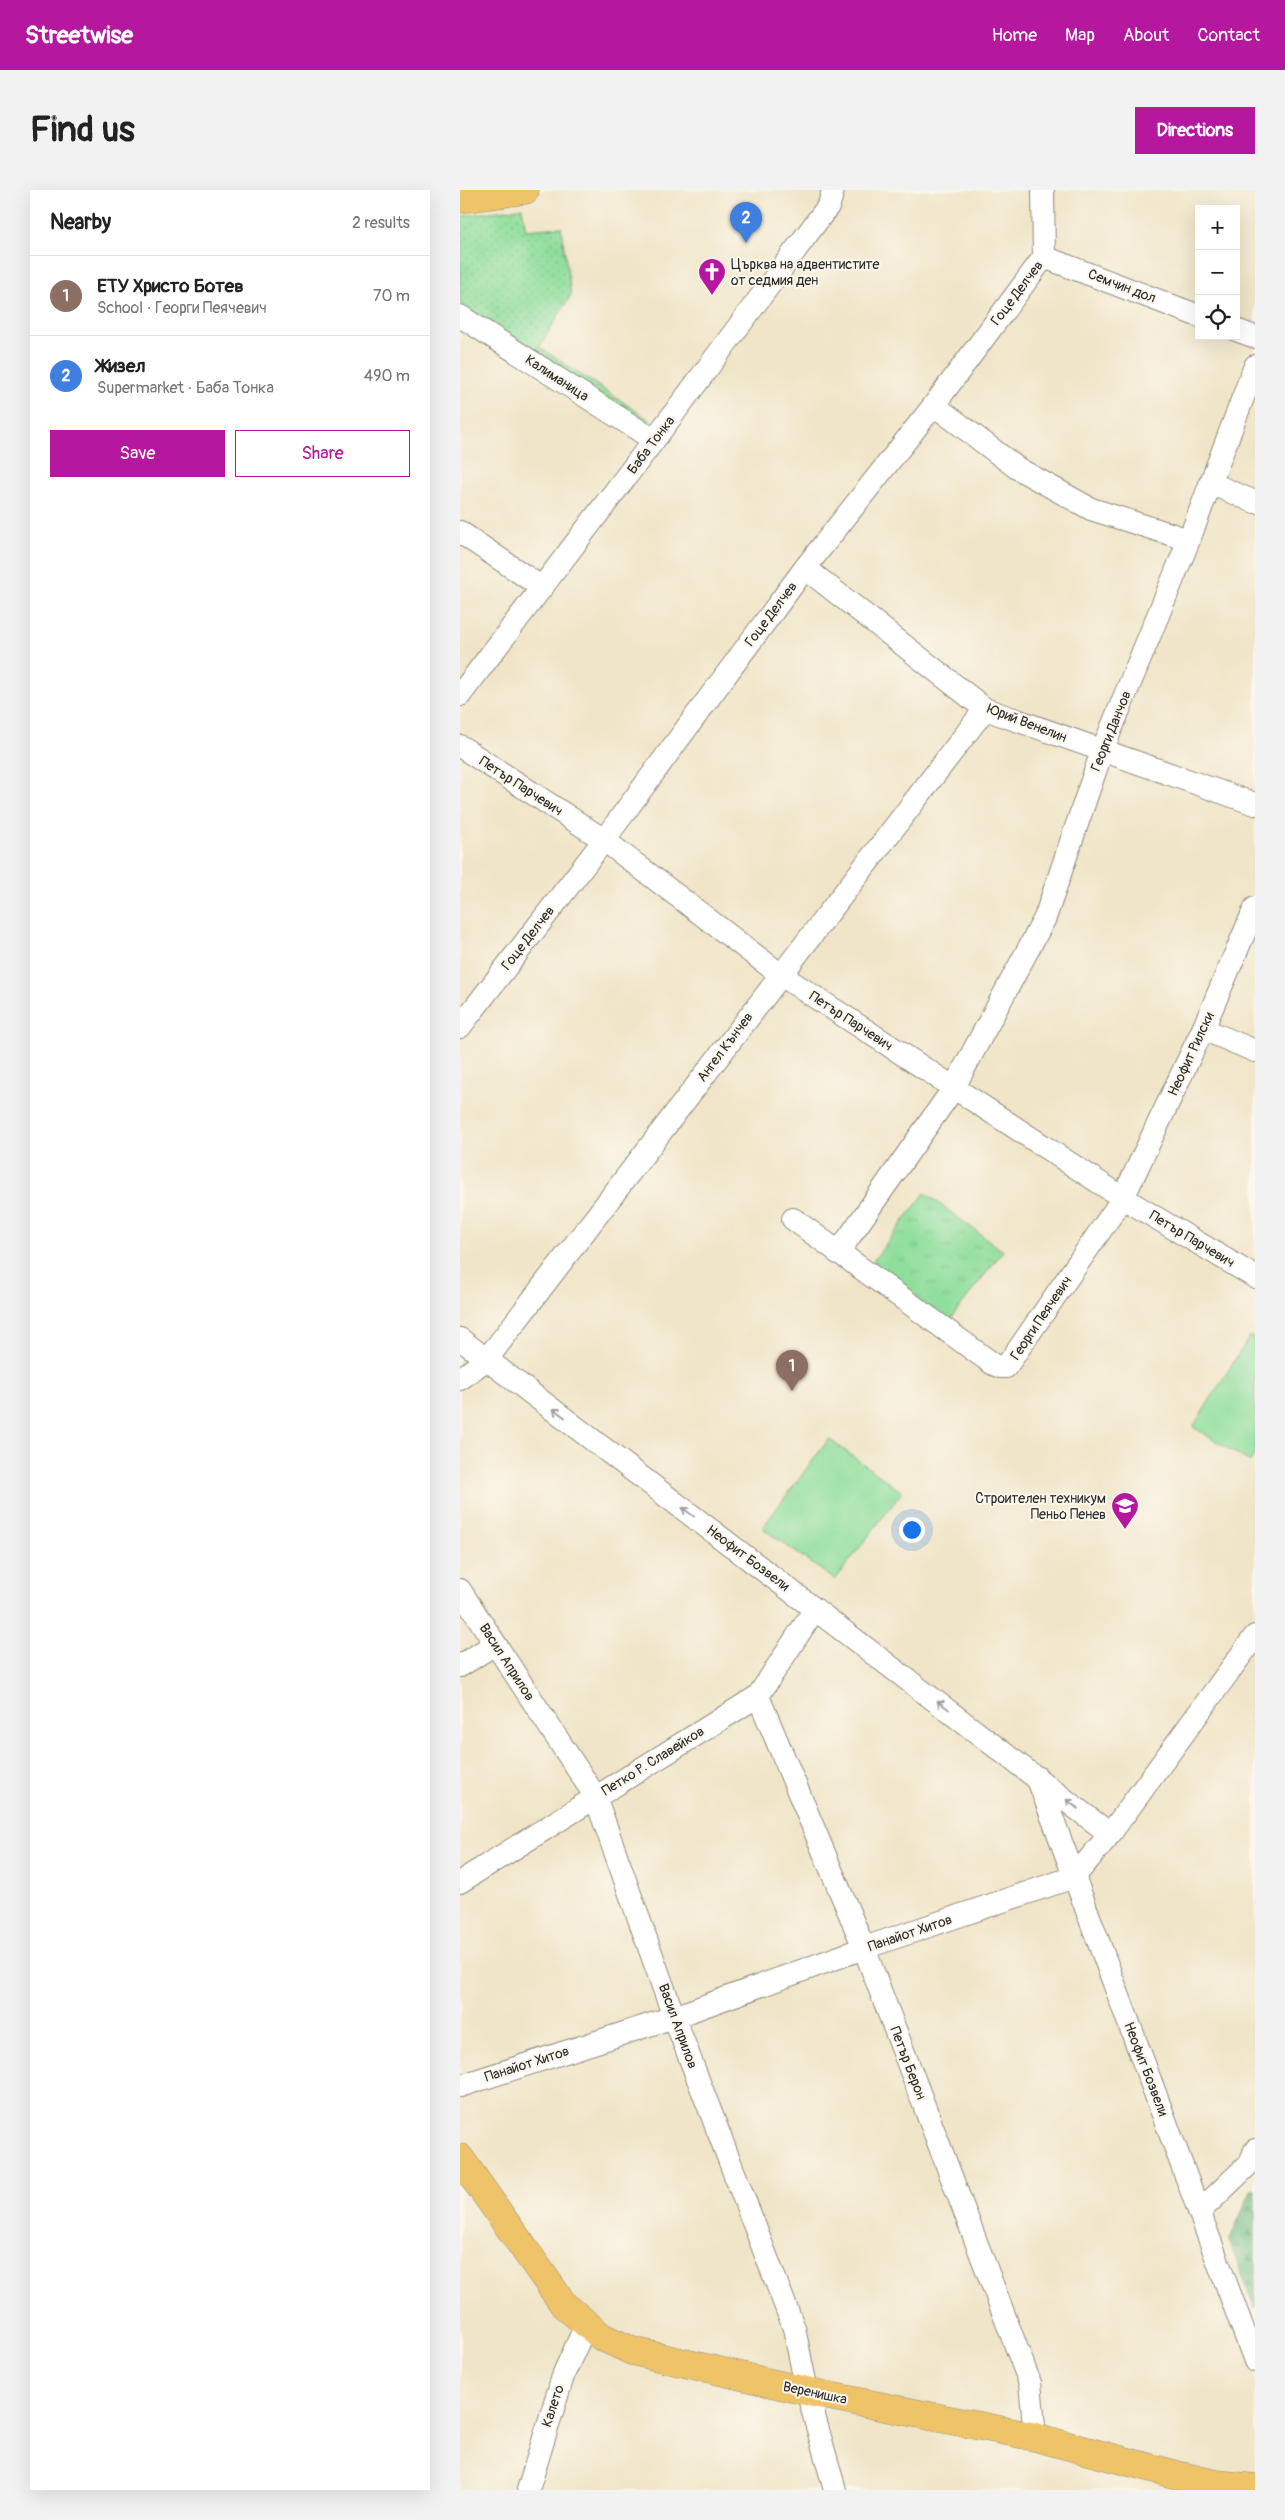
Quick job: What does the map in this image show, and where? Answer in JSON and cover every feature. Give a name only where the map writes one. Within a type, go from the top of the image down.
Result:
[{"type":"main road","points":[[460,199],[525,190]]},
{"type":"main road","name":"Веренишка","points":[[460,2158],[553,2292],[586,2326],[602,2337],[632,2351],[807,2391],[1035,2437],[1181,2476],[1224,2485],[1255,2488]]},
{"type":"street","name":"Баба Тонка","points":[[460,695],[654,440],[829,205],[833,190]]},
{"type":"street","name":"Гоце Делчев","points":[[460,1027],[604,840],[806,568],[934,405],[1044,257],[1043,190]]},
{"type":"street","name":"Семчин дол","points":[[1044,257],[1195,314]]},
{"type":"street","name":"Калиманица","points":[[460,316],[654,440]]},
{"type":"street","points":[[1240,332],[1255,338]]},
{"type":"street","name":"Георги Данчов","points":[[953,1089],[1045,918],[1102,751],[1189,540],[1255,366]]},
{"type":"street","points":[[934,405],[1017,468],[1091,509],[1189,540]]},
{"type":"street","points":[[1210,483],[1255,502]]},
{"type":"street","points":[[460,532],[542,587]]},
{"type":"street","name":"Юрий Венелин","points":[[806,568],[985,709],[1255,804]]},
{"type":"street","name":"Ангел Кънчев","points":[[460,1380],[487,1359],[985,709]]},
{"type":"street","name":"Петър Парчевич","points":[[460,746],[604,840],[781,975],[1122,1198],[1255,1277]]},
{"type":"street","name":"Неофит Рилски","points":[[1122,1198],[1203,1030],[1255,908]]},
{"type":"street","points":[[1203,1030],[1255,1051]]},
{"type":"street","points":[[838,1253],[953,1089]]},
{"type":"street","name":"Георги Пеячевич","points":[[793,1219],[993,1364],[1006,1367],[1122,1198]]},
{"type":"street","name":"Неофит Бозвели","points":[[460,1339],[1110,1834]]},
{"type":"street","name":"Васил Априлов","points":[[460,1590],[595,1796],[674,2017],[794,2328],[807,2391],[836,2490]]},
{"type":"street","name":"Петко Р. Славейков","points":[[460,1882],[758,1696],[815,1609]]},
{"type":"street","points":[[1074,1878],[1110,1834],[1255,1636]]},
{"type":"street","points":[[460,1666],[495,1644]]},
{"type":"street","name":"Петър Берон","points":[[758,1696],[864,1948],[1030,2384],[1035,2437]]},
{"type":"street","name":"Неофит Бозвели","points":[[1036,1776],[1255,2361]]},
{"type":"street","name":"Панайот Хитов","points":[[460,2086],[674,2017],[864,1948],[1074,1878]]},
{"type":"street","points":[[1199,2212],[1250,2163],[1255,2150]]},
{"type":"street","name":"Калето","points":[[528,2490],[564,2373],[586,2326]]},
{"type":"green space","points":[[522,208],[526,230],[561,227],[571,295],[539,347],[659,426],[655,431],[460,303],[460,216]]},
{"type":"green space","points":[[925,1193],[1003,1251],[945,1326],[867,1269]]},
{"type":"green space","points":[[1250,1336],[1255,1339],[1255,1453],[1250,1462],[1193,1427]]},
{"type":"green space","points":[[829,1439],[902,1492],[835,1580],[762,1528]]},
{"type":"green space","points":[[1252,2189],[1255,2190],[1255,2309],[1229,2241]]},
{"type":"place","name":"Жизел","points":[[746,243]]},
{"type":"place","name":"Църква на адвентистите от седмия ден","points":[[712,296]]},
{"type":"place","name":"ЕТУ Христо Ботев","points":[[792,1391]]},
{"type":"place","name":"Строителен техникум Пеньо Пенев","points":[[1125,1530]]}]
